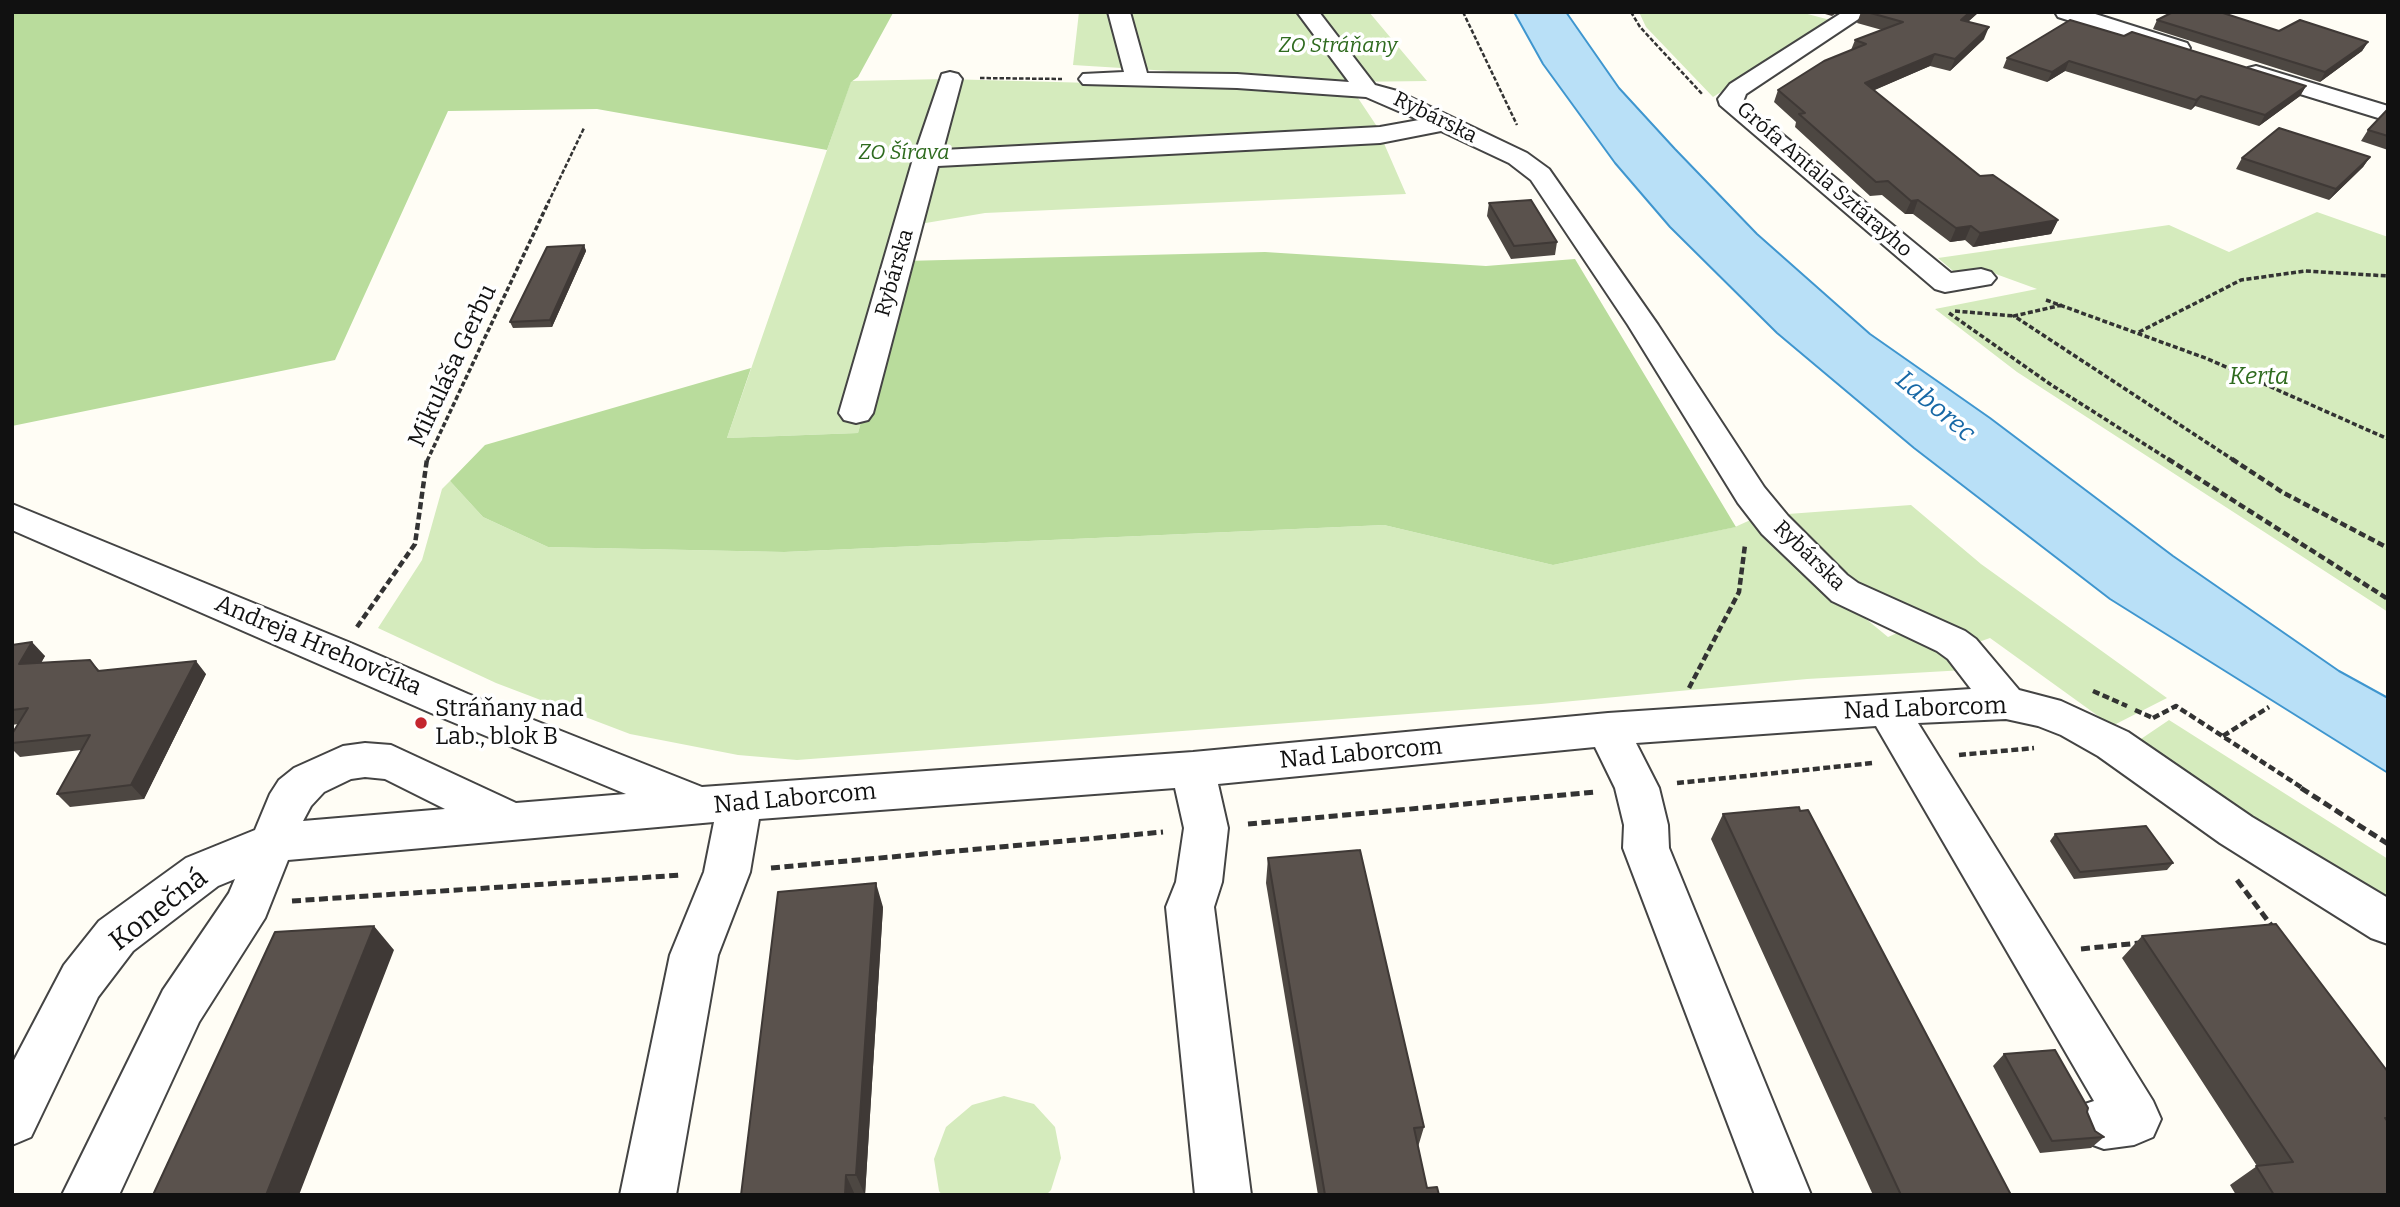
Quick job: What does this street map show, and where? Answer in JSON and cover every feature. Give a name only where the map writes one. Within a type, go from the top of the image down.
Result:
[{"type":"street","points":[[1119,12],[1137,79]]},
{"type":"street","points":[[1308,12],[1367,90]]},
{"type":"street","name":"Grófa Antala Sztárayho","points":[[1858,12],[1738,89],[1730,99],[1732,105],[1945,284]]},
{"type":"street","points":[[2066,12],[2194,53]]},
{"type":"street","points":[[2233,65],[2388,114]]},
{"type":"street","name":"Rybárska","points":[[856,413],[950,79]]},
{"type":"street","name":"Rybárska","points":[[1091,79],[1282,83],[1367,90],[1389,96],[1518,159],[1540,174],[1643,325],[1751,495],[1775,525],[1834,584],[1951,641],[1962,649],[2006,703]]},
{"type":"street","points":[[926,159],[1380,135],[1442,123]]},
{"type":"street","points":[[1945,284],[1981,278]]},
{"type":"street","name":"Andreja Hrehovčíka","points":[[12,516],[453,705],[721,804]]},
{"type":"street","name":"Nad Laborcom","points":[[273,842],[721,804],[1192,769],[1608,729],[2006,703],[2046,712],[2076,724],[2113,744],[2236,830],[2388,923]]},
{"type":"street","points":[[1887,709],[2134,1119],[2104,1123]]},
{"type":"street","points":[[1608,729],[1637,788],[1646,825],[1646,848],[1783,1195]]},
{"type":"street","points":[[90,1195],[181,1006],[248,904],[286,807],[295,793],[325,770],[343,763],[365,760],[391,762],[513,822]]},
{"type":"street","points":[[1192,769],[1206,828],[1199,882],[1190,907],[1223,1195]]},
{"type":"street","points":[[648,1195],[694,955],[727,872],[721,804]]},
{"type":"street","name":"Konečná","points":[[14,1110],[81,981],[116,936],[202,872],[273,842]]},
{"type":"path","points":[[1463,12],[1540,174]]},
{"type":"path","points":[[950,79],[1091,79]]},
{"type":"path","name":"Mikuláša Gerbu","points":[[339,654],[415,544],[428,458],[584,128]]},
{"type":"path","points":[[2138,332],[2241,280],[2305,271],[2388,276]]},
{"type":"path","points":[[1945,284],[1932,301],[2050,384],[2388,599]]},
{"type":"path","points":[[2046,300],[2138,332],[2301,398],[2388,439]]},
{"type":"path","points":[[2062,305],[2014,316],[2283,492],[2388,548]]},
{"type":"path","points":[[1685,696],[1739,592],[1751,495]]},
{"type":"path","points":[[2113,744],[2176,706],[2388,844]]},
{"type":"path","points":[[2223,736],[2269,707]]},
{"type":"path","points":[[2236,878],[2275,931],[2262,932]]},
{"type":"path","points":[[2035,953],[2142,943]]},
{"type":"green space","points":[[12,12],[987,12],[893,13],[858,77],[851,82],[827,150],[597,109],[448,111],[335,360],[12,426]]},
{"type":"green space","name":"ZO Stráňany","points":[[1079,12],[1369,12],[1427,81],[1347,82],[1073,65]]},
{"type":"green space","points":[[1639,12],[1800,12],[1834,21],[1713,97],[1646,27]]},
{"type":"green space","name":"ZO Šírava","points":[[945,79],[1203,86],[1356,95],[1376,125],[1406,194],[985,213],[914,225],[858,433],[727,438],[851,81]]},
{"type":"green space","name":"Kerta","points":[[2317,212],[2388,237],[2388,612],[2017,372],[1935,309],[2037,289],[1993,273],[1953,271],[1938,258],[2169,225],[2229,252]]},
{"type":"green space","points":[[1265,252],[1486,266],[1575,259],[1736,527],[1553,565],[1384,525],[784,552],[548,547],[483,517],[450,481],[485,445],[751,368],[727,438],[858,433],[904,261]]},
{"type":"green space","points":[[450,481],[483,517],[548,547],[784,552],[1384,525],[1553,565],[1735,527],[1757,517],[1816,578],[1888,637],[1904,630],[1943,646],[1965,670],[1807,679],[1541,704],[797,760],[738,755],[630,734],[496,683],[378,628],[422,560],[442,489]]},
{"type":"green space","points":[[1911,505],[1981,564],[2167,698],[2112,726],[1990,638],[1973,644],[1860,594],[1774,515]]},
{"type":"green space","points":[[2169,720],[2388,859],[2388,903],[2347,879],[2138,741]]},
{"type":"green space","points":[[1004,1096],[1034,1104],[1055,1127],[1061,1158],[1051,1190],[1046,1195],[942,1195],[934,1159],[946,1127],[972,1105]]},
{"type":"water","name":"Laborec","points":[[1514,12],[1566,12],[1619,88],[1675,149],[1757,234],[1870,334],[1990,418],[2173,556],[2339,671],[2388,698],[2388,773],[2110,599],[1914,448],[1777,333],[1670,227],[1615,163],[1543,64]]},
{"type":"building","points":[[1867,12],[1970,12],[1961,20],[1989,27],[1955,59],[1935,54],[1865,83],[1980,176],[1993,175],[2058,220],[1980,233],[1971,226],[1956,228],[1918,200],[1911,201],[1888,181],[1876,182],[1799,114],[1805,113],[1778,90],[1824,61],[1866,44],[1855,40],[1903,22]]},
{"type":"building","points":[[2173,12],[2220,12],[2279,31],[2300,20],[2368,42],[2325,72],[2157,20]]},
{"type":"building","points":[[2070,20],[2124,36],[2132,32],[2306,86],[2265,115],[2201,96],[2196,100],[2069,61],[2052,72],[2007,58]]},
{"type":"building","points":[[2387,110],[2388,136],[2368,130]]},
{"type":"building","points":[[2279,128],[2370,157],[2336,189],[2242,158]]},
{"type":"building","points":[[1531,200],[1557,242],[1514,246],[1489,203]]},
{"type":"building","points":[[584,245],[550,320],[510,322],[547,247]]},
{"type":"building","points":[[32,642],[19,664],[90,660],[98,671],[196,661],[131,785],[57,794],[90,735],[12,743],[12,734],[28,708],[12,710],[12,645]]},
{"type":"building","points":[[1799,807],[1800,811],[1808,810],[2011,1195],[1901,1195],[1723,814]]},
{"type":"building","points":[[2146,826],[2173,863],[2080,872],[2055,834]]},
{"type":"building","points":[[1360,850],[1424,1127],[1414,1128],[1427,1188],[1437,1187],[1439,1195],[1325,1195],[1268,858]]},
{"type":"building","points":[[876,883],[856,1175],[846,1175],[845,1195],[741,1195],[778,892]]},
{"type":"building","points":[[2276,924],[2388,1072],[2388,1118],[2385,1118],[2388,1122],[2388,1195],[2274,1195],[2256,1166],[2293,1162],[2142,936]]},
{"type":"building","points":[[374,926],[266,1195],[153,1195],[275,932]]},
{"type":"building","points":[[2055,1050],[2088,1108],[2087,1112],[2095,1131],[2104,1137],[2052,1141],[2004,1054]]},
{"type":"place","name":"Stráňany nad Lab., blok B","points":[[421,723]]}]
